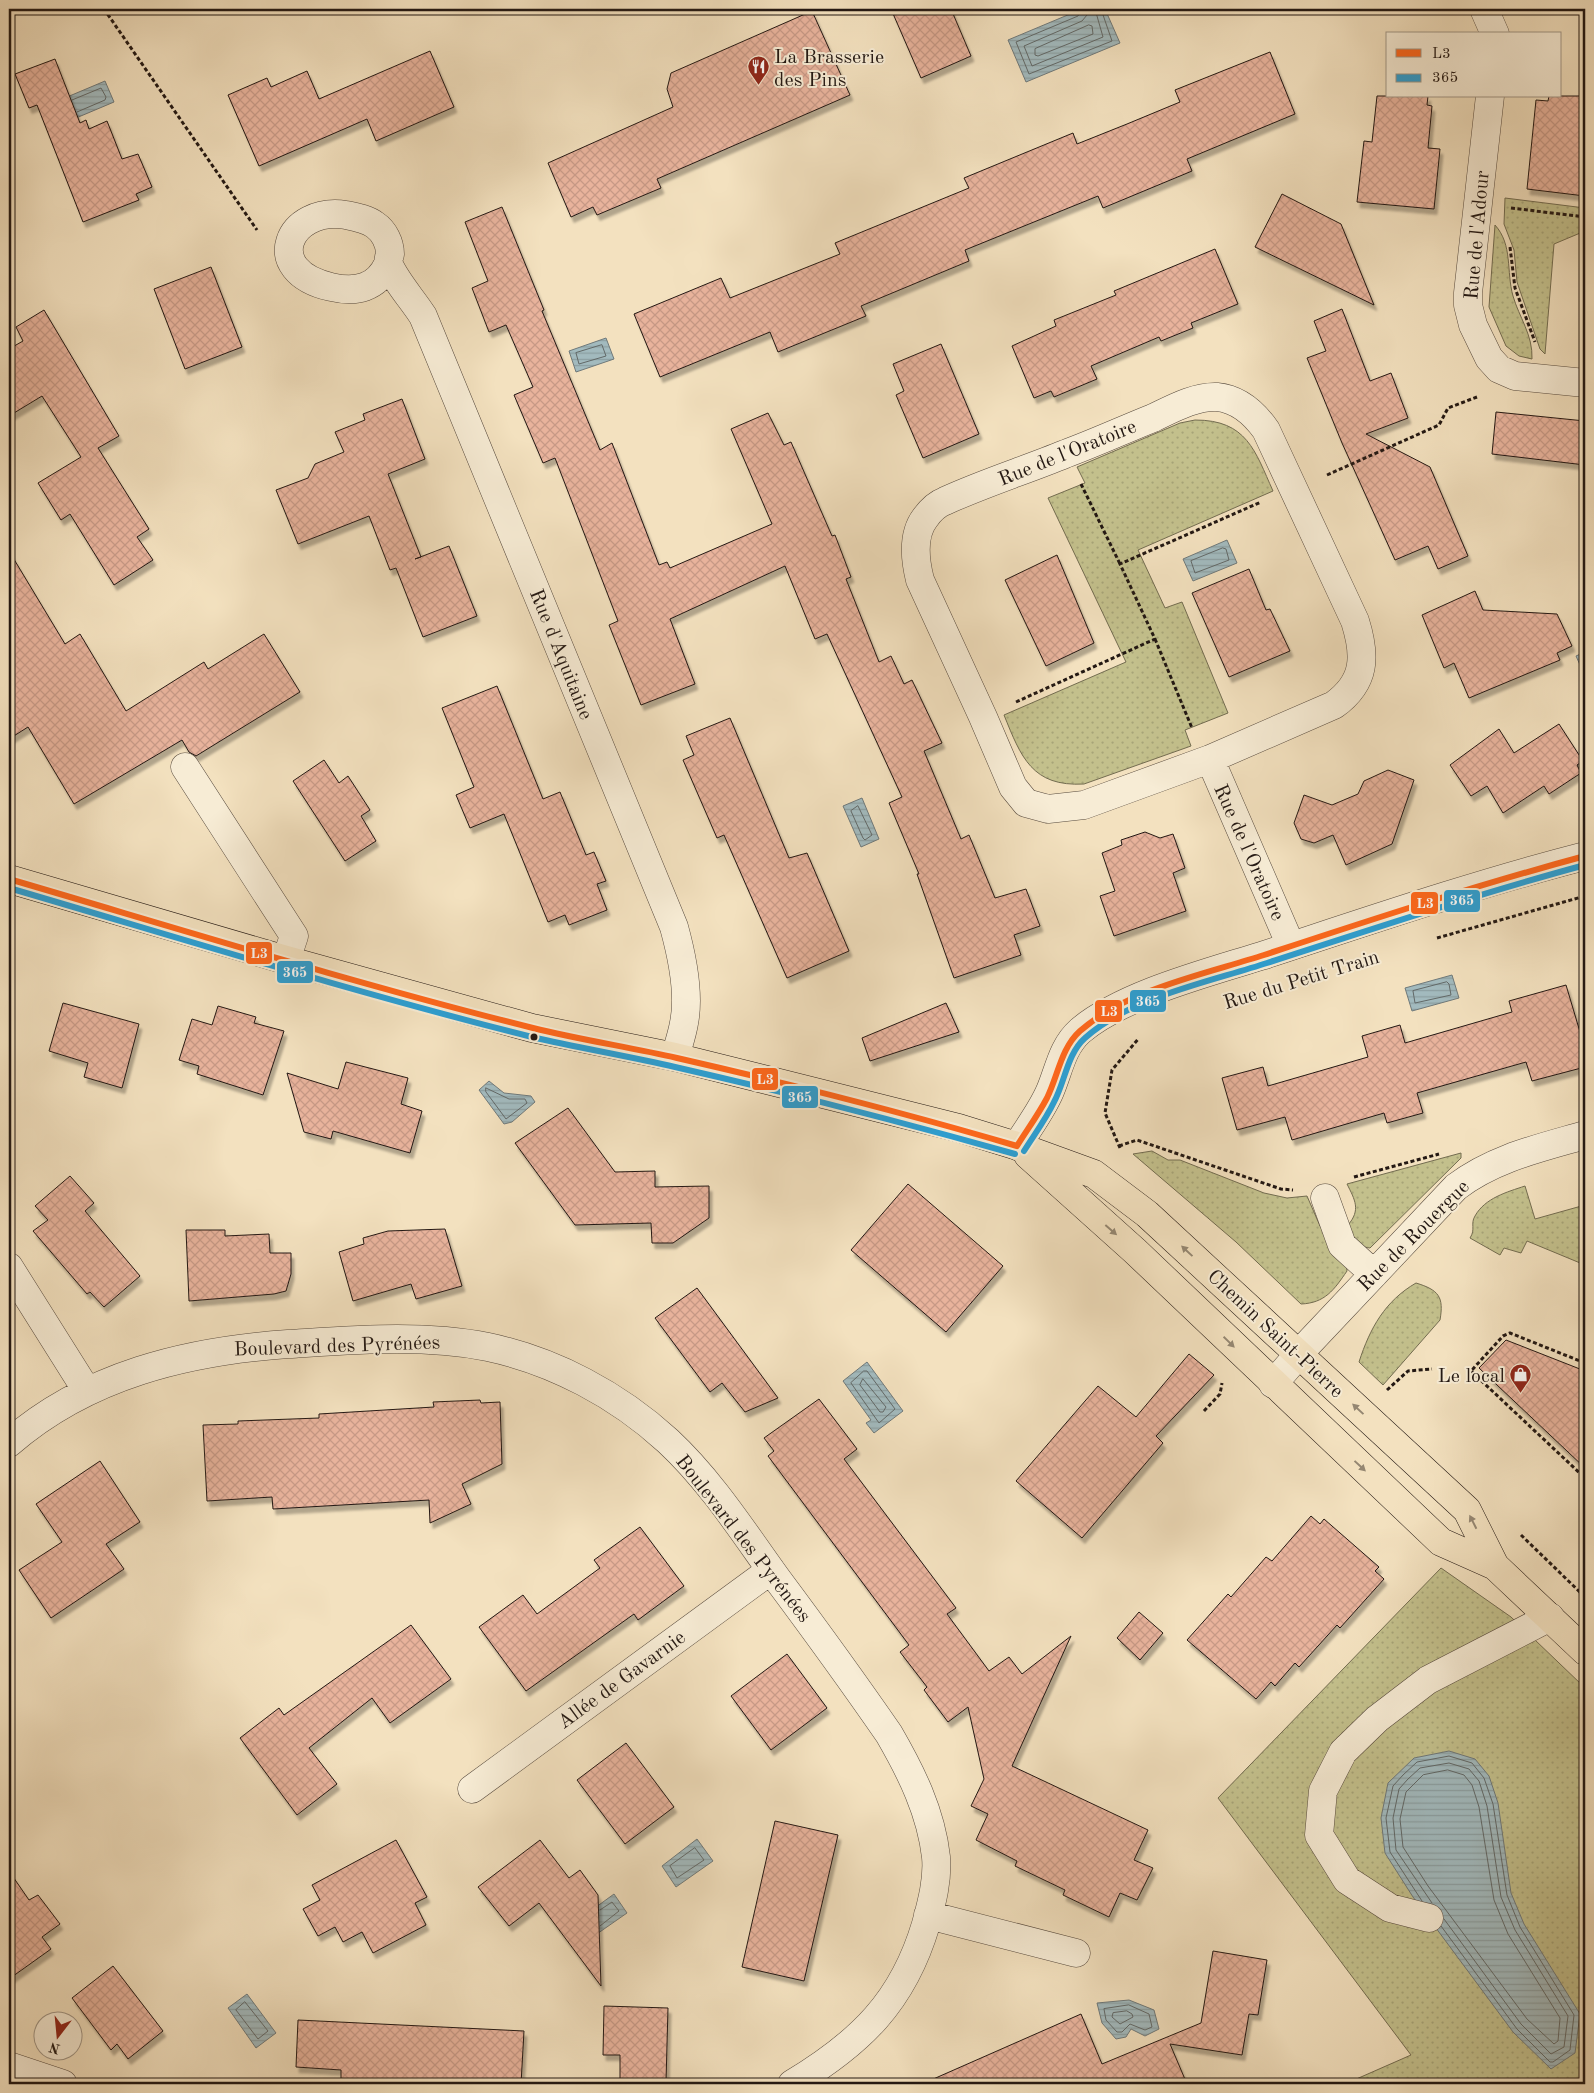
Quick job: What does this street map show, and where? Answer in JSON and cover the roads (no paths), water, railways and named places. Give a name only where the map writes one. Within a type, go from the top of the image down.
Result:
[{"type":"main road","name":"Chemin Saint-Pierre","points":[[9,879],[286,960],[532,1028],[674,1057],[959,1128],[1018,1146],[1094,1174],[1147,1214],[1467,1510],[1496,1566],[1585,1651]]},
{"type":"main road","name":"Chemin Saint-Pierre","points":[[1018,1146],[1135,1251],[1441,1542],[1496,1566]]},
{"type":"street","points":[[1484,9],[1496,32]]},
{"type":"street","points":[[1497,32],[1501,9]]},
{"type":"street","name":"Rue de l'Adour","points":[[1490,98],[1468,305],[1473,325],[1489,358],[1505,373],[1585,383]]},
{"type":"street","name":"Rue d'Aquitaine","points":[[388,264],[423,316],[674,927],[680,950],[685,1004],[684,1022],[674,1057]]},
{"type":"street","name":"Rue de l'Oratoire","points":[[1216,397],[1240,404],[1259,420],[1355,621],[1363,650],[1359,673],[1350,692],[1334,705],[1208,760],[1084,805],[1048,810],[1026,803],[1013,787],[920,580],[916,557],[920,526],[933,508],[943,502],[1192,402],[1216,397]]},
{"type":"street","name":"Rue de l'Oratoire","points":[[1208,760],[1291,946]]},
{"type":"street","points":[[185,767],[294,936],[286,960]]},
{"type":"street","name":"Rue du Petit Train","points":[[1018,1146],[1050,1092],[1060,1060],[1068,1045],[1079,1032],[1094,1021],[1135,999],[1291,946],[1542,867],[1585,856]]},
{"type":"street","name":"Rue de Rouergue","points":[[1273,1384],[1456,1187],[1471,1176],[1497,1162],[1585,1135]]},
{"type":"street","points":[[1323,1192],[1342,1244],[1374,1274]]},
{"type":"street","points":[[9,1267],[87,1391]]},
{"type":"street","name":"Boulevard des Pyrénées","points":[[9,1443],[53,1410],[87,1391],[157,1365],[194,1355],[239,1347],[418,1339],[454,1342],[507,1352],[576,1377],[630,1411],[668,1441],[723,1504],[889,1734],[912,1773],[928,1816],[936,1856],[936,1879],[928,1915],[910,1969],[894,1996],[857,2040],[829,2062],[792,2084]]},
{"type":"street","name":"Allée de Gavarnie","points":[[472,1789],[771,1570]]},
{"type":"street","points":[[1429,1918],[1390,1908],[1347,1880],[1319,1835],[1323,1791],[1343,1752],[1377,1719],[1428,1680],[1550,1617]]},
{"type":"street","points":[[928,1915],[1076,1953]]},
{"type":"street","points":[[9,2066],[63,2084]]},
{"type":"water","points":[[1082,9],[1105,9],[1120,43],[1026,82],[1008,40]]},
{"type":"water","points":[[105,81],[114,102],[69,121],[60,100]]},
{"type":"water","points":[[606,338],[614,359],[576,372],[569,351]]},
{"type":"water","points":[[1227,540],[1237,563],[1193,581],[1183,559]]},
{"type":"water","points":[[1585,652],[1585,676],[1576,656]]},
{"type":"water","points":[[862,798],[879,839],[861,847],[843,806]]},
{"type":"water","points":[[1452,975],[1459,998],[1412,1011],[1405,988]]},
{"type":"water","points":[[489,1081],[504,1093],[531,1096],[535,1102],[512,1122],[504,1124],[479,1090]]},
{"type":"water","points":[[867,1362],[903,1411],[874,1433],[866,1423],[871,1420],[843,1381]]},
{"type":"water","points":[[1449,1751],[1475,1759],[1489,1776],[1498,1803],[1511,1893],[1524,1924],[1580,2014],[1575,2053],[1551,2069],[1513,2032],[1413,1897],[1385,1853],[1381,1818],[1388,1783],[1414,1758]]},
{"type":"water","points":[[697,1839],[713,1861],[676,1887],[662,1866]]},
{"type":"water","points":[[614,1894],[627,1913],[594,1936],[581,1918]]},
{"type":"water","points":[[247,1994],[276,2033],[256,2048],[228,2008]]},
{"type":"water","points":[[1129,2000],[1154,2010],[1159,2029],[1145,2036],[1131,2029],[1126,2037],[1116,2039],[1102,2023],[1097,2003]]},
{"type":"place","name":"La Brasserie des Pins","points":[[758,86]]},
{"type":"place","name":"Le local","points":[[1521,1394]]}]
